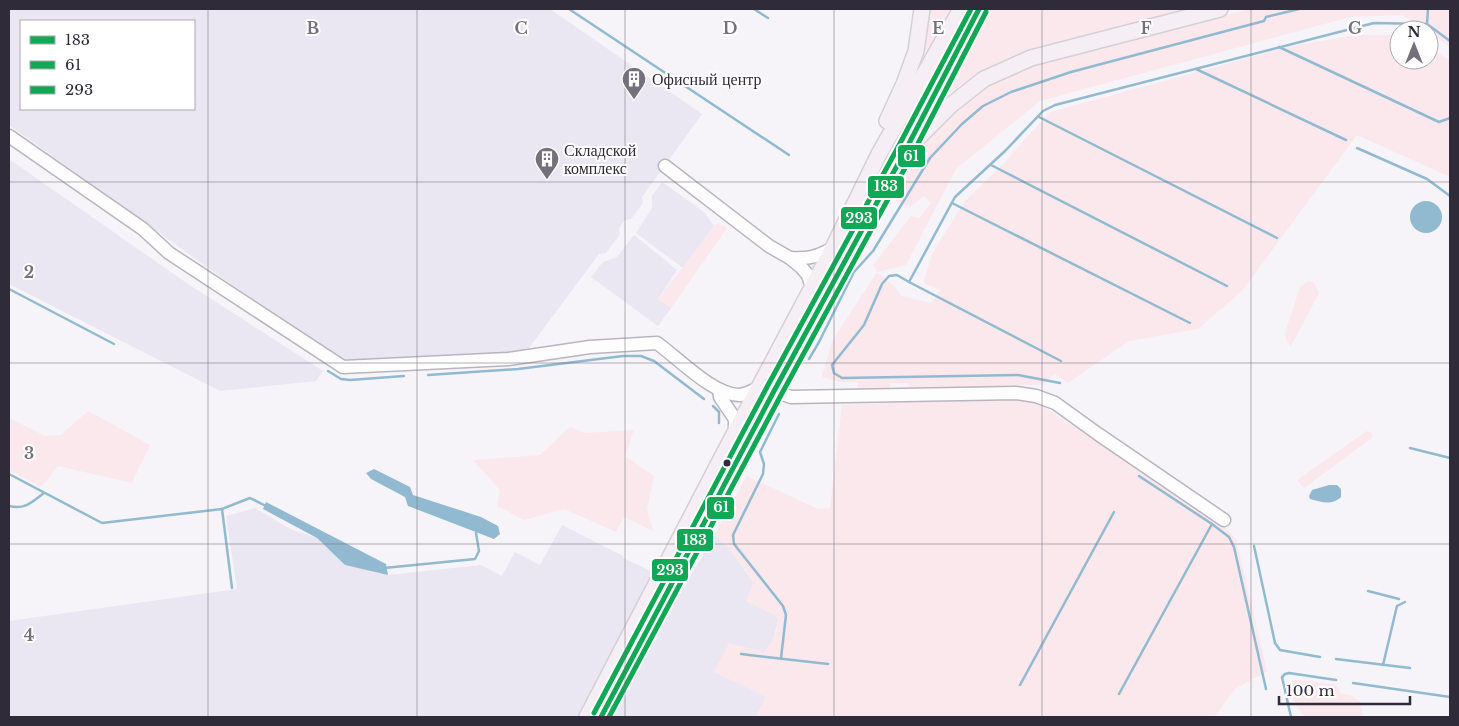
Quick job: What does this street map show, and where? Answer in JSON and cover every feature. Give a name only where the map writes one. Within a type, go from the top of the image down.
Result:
[{"type":"main road","points":[[879,154],[883,131],[916,51],[922,9]]},
{"type":"main road","points":[[587,717],[833,248],[879,154],[961,9]]},
{"type":"main road","points":[[601,717],[774,390],[904,153],[979,9]]},
{"type":"main road","points":[[904,153],[951,105],[984,79],[1031,58],[1220,9]]},
{"type":"street","points":[[9,136],[137,224],[169,253],[343,367],[508,359],[590,347],[658,343],[719,390],[740,395],[758,388]]},
{"type":"street","points":[[665,166],[769,246],[790,258],[808,275],[812,288]]},
{"type":"street","points":[[790,258],[807,259],[820,256],[833,248]]},
{"type":"street","points":[[719,390],[720,397],[734,419],[735,432]]},
{"type":"street","points":[[774,390],[791,397],[1016,393],[1036,396],[1055,403],[1224,520]]},
{"type":"shaded area","points":[[9,9],[550,9],[702,114],[642,197],[643,203],[631,219],[625,220],[619,228],[620,234],[606,253],[599,254],[526,352],[348,363],[260,305],[9,125]]},
{"type":"shaded area","points":[[928,9],[950,9],[928,51],[923,50]]},
{"type":"shaded area","points":[[986,9],[1197,9],[1068,41],[1012,58],[978,74],[944,98],[940,96]]},
{"type":"shaded area","points":[[1250,9],[1450,9],[1450,47],[1439,39],[1439,20],[1409,20],[1401,15],[1350,17],[1040,101],[956,169],[906,265],[877,272],[873,265],[911,216],[919,218],[931,203],[924,196],[910,207],[892,199],[921,150],[942,121],[982,87],[1029,64]]},
{"type":"shaded area","points":[[1355,35],[1389,35],[1389,70],[1439,70],[1439,54],[1450,60],[1450,177],[1357,135],[1242,291],[1198,329],[1129,341],[1068,383],[1055,374],[1043,385],[1008,385],[1006,389],[915,391],[909,387],[908,383],[890,383],[889,389],[884,392],[861,392],[857,387],[858,382],[839,382],[822,377],[832,341],[877,272],[895,287],[901,296],[931,303],[940,290],[923,283],[933,252],[965,201],[1002,165],[1050,112],[1292,46]]},
{"type":"shaded area","points":[[9,159],[188,284],[323,371],[316,381],[220,391],[9,284]]},
{"type":"shaded area","points":[[662,182],[704,212],[714,226],[683,268],[636,233],[652,208],[652,196]]},
{"type":"shaded area","points":[[717,223],[727,228],[671,308],[658,299]]},
{"type":"shaded area","points":[[634,235],[677,270],[658,299],[671,308],[658,326],[591,277],[603,262],[617,257]]},
{"type":"shaded area","points":[[1308,281],[1314,283],[1319,293],[1291,346],[1287,342],[1285,333],[1300,287]]},
{"type":"shaded area","points":[[1033,400],[1221,523],[1236,539],[1267,671],[1235,689],[1214,717],[756,717],[766,697],[714,672],[729,643],[764,652],[775,635],[778,625],[776,616],[746,601],[754,582],[727,546],[719,540],[716,532],[747,476],[818,509],[830,508],[842,405]]},
{"type":"shaded area","points":[[88,411],[150,445],[132,483],[58,466],[41,487],[9,470],[9,418],[45,436],[61,435]]},
{"type":"shaded area","points":[[570,427],[584,433],[634,430],[625,456],[654,476],[647,509],[653,531],[624,517],[616,532],[564,509],[524,520],[497,506],[500,490],[473,460],[540,455]]},
{"type":"shaded area","points":[[1367,431],[1371,432],[1373,437],[1304,488],[1297,480]]},
{"type":"shaded area","points":[[255,508],[290,529],[317,538],[345,565],[388,575],[481,565],[502,576],[515,552],[540,565],[562,525],[653,572],[577,717],[9,717],[9,621],[237,589],[226,516]]},
{"type":"shaded area","points":[[716,532],[719,540],[727,546],[754,583],[746,601],[777,616],[778,620],[774,637],[765,652],[714,671],[766,697],[756,717],[609,717]]},
{"type":"shaded area","points":[[1294,680],[1335,684],[1339,688],[1340,693],[1352,696],[1360,702],[1363,717],[1305,717],[1294,703],[1289,684]]},
{"type":"water","points":[[1426,201],[1437,206],[1442,217],[1437,228],[1426,233],[1415,228],[1410,217],[1415,206]]},
{"type":"water","points":[[374,469],[410,487],[413,495],[481,517],[498,526],[500,534],[494,539],[408,506],[405,497],[371,479],[366,473]]},
{"type":"water","points":[[1329,485],[1337,485],[1341,489],[1341,497],[1338,500],[1326,502],[1310,499],[1309,496],[1312,490]]},
{"type":"water","points":[[266,502],[386,564],[388,575],[345,565],[317,538],[263,509]]},
{"type":"waterway","points":[[569,9],[789,155]]},
{"type":"waterway","points":[[754,9],[768,18]]},
{"type":"waterway","points":[[809,359],[854,272],[873,251],[930,158],[962,124],[983,106],[1011,92],[1071,72],[1264,21],[1266,17],[1299,9]]},
{"type":"waterway","points":[[1427,20],[1428,9]]},
{"type":"waterway","points":[[1060,383],[1018,375],[842,378],[834,373],[832,365],[864,325],[882,284],[889,276],[897,275],[909,282],[955,197],[1005,151],[1043,111],[1055,105],[1374,23],[1427,24],[1450,41]]},
{"type":"waterway","points":[[1279,47],[1439,122],[1450,118]]},
{"type":"waterway","points":[[1196,69],[1346,140]]},
{"type":"waterway","points":[[1039,117],[1277,238]]},
{"type":"waterway","points":[[1357,148],[1427,179],[1450,196]]},
{"type":"waterway","points":[[991,165],[1227,286]]},
{"type":"waterway","points":[[952,203],[1190,323]]},
{"type":"waterway","points":[[909,282],[1061,361]]},
{"type":"waterway","points":[[9,289],[114,344]]},
{"type":"waterway","points":[[428,375],[518,369],[623,356],[641,356],[654,361],[704,399]]},
{"type":"waterway","points":[[328,371],[341,379],[350,380],[404,376]]},
{"type":"waterway","points":[[713,406],[719,412],[719,423]]},
{"type":"waterway","points":[[779,414],[760,452],[764,464],[763,474],[733,535],[734,544],[783,606],[786,615],[781,658]]},
{"type":"waterway","points":[[1410,448],[1450,458]]},
{"type":"waterway","points":[[9,474],[102,523],[222,509],[232,588]]},
{"type":"waterway","points":[[1139,476],[1229,537],[1234,547],[1266,689]]},
{"type":"waterway","points":[[9,506],[24,506],[44,493]]},
{"type":"waterway","points":[[222,509],[250,498],[266,506]]},
{"type":"waterway","points":[[1020,685],[1114,512]]},
{"type":"waterway","points":[[1119,694],[1212,524]]},
{"type":"waterway","points":[[384,568],[475,559],[479,551],[476,533]]},
{"type":"waterway","points":[[1254,546],[1275,643],[1280,650],[1320,657]]},
{"type":"waterway","points":[[1368,591],[1399,599]]},
{"type":"waterway","points":[[1383,665],[1397,606],[1405,602]]},
{"type":"waterway","points":[[741,654],[828,664]]},
{"type":"waterway","points":[[1336,659],[1410,668]]},
{"type":"waterway","points":[[1291,717],[1282,677],[1285,674],[1336,680]]},
{"type":"waterway","points":[[1353,683],[1450,697]]},
{"type":"transit line","name":"293","points":[[594,713],[971,9]]},
{"type":"transit line","name":"183","points":[[601,717],[774,391],[904,153],[979,9]]},
{"type":"transit line","name":"61","points":[[609,717],[911,157],[986,12]]},
{"type":"place","name":"Офисный центр","points":[[634,100]]},
{"type":"place","name":"Складской комплекс","points":[[547,180]]}]
